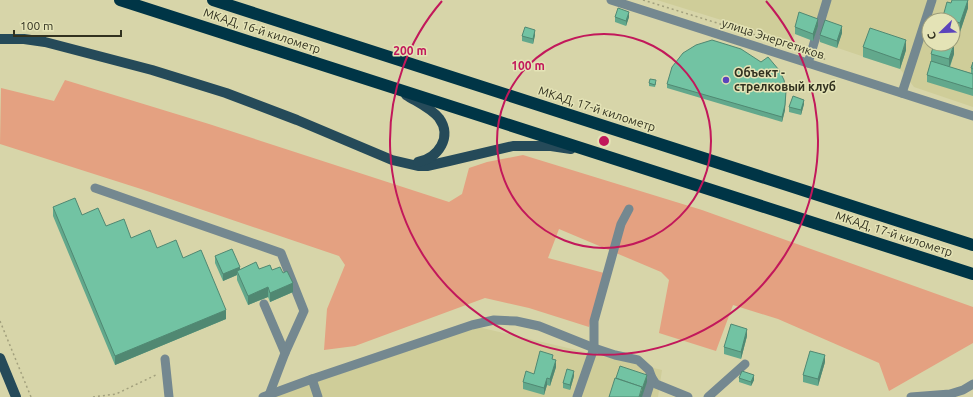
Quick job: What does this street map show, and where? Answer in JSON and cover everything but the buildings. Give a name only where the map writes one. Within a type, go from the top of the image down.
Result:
[{"type":"highway","name":"МКАД, 16-й километр","points":[[120,0],[396,88]]},
{"type":"highway","name":"МКАД, 17-й километр","points":[[213,0],[973,245]]},
{"type":"highway","name":"МКАД, 17-й километр","points":[[396,88],[973,274]]},
{"type":"main road","points":[[0,38],[45,42],[152,70],[218,90],[297,120],[392,160],[407,163],[426,166],[513,146],[551,146],[593,152]]},
{"type":"main road","points":[[396,88],[433,112],[442,123],[444,131],[444,139],[441,149],[436,154],[425,160],[407,163]]},
{"type":"main road","points":[[0,358],[16,397]]},
{"type":"street","name":"улица Энергетиков","points":[[611,0],[973,116]]},
{"type":"street","points":[[808,63],[827,0]]},
{"type":"street","points":[[902,93],[932,0]]},
{"type":"street","points":[[96,188],[281,253],[304,311],[266,396]]},
{"type":"street","points":[[577,397],[594,348],[594,321],[621,224],[629,209]]},
{"type":"street","points":[[264,304],[285,353]]},
{"type":"street","points":[[266,396],[472,325],[494,320],[516,320],[539,326],[615,355],[638,360],[648,370],[656,384],[688,397]]},
{"type":"street","points":[[165,359],[169,397]]},
{"type":"street","points":[[708,397],[745,364]]},
{"type":"street","points":[[646,397],[652,378]]},
{"type":"street","points":[[312,379],[318,397]]},
{"type":"street","points":[[911,397],[950,394],[963,390],[973,384]]},
{"type":"path","points":[[0,321],[32,397]]},
{"type":"path","points":[[93,397],[116,394],[166,370]]},
{"type":"shaded area","points":[[657,0],[973,0],[973,107],[914,87],[900,69],[795,34],[792,42]]},
{"type":"shaded area","points":[[65,80],[209,124],[449,202],[462,194],[469,168],[487,162],[523,155],[702,210],[973,307],[973,343],[889,391],[879,363],[778,319],[733,305],[716,351],[659,333],[669,280],[661,272],[559,229],[548,258],[604,273],[589,327],[529,308],[485,298],[355,346],[324,350],[327,309],[345,265],[339,256],[141,189],[0,144],[1,88],[54,101]]},
{"type":"shaded area","points":[[478,327],[662,370],[658,397],[272,397]]},
{"type":"place","name":"Объект - стрелковый клуб","points":[[726,80]]}]
